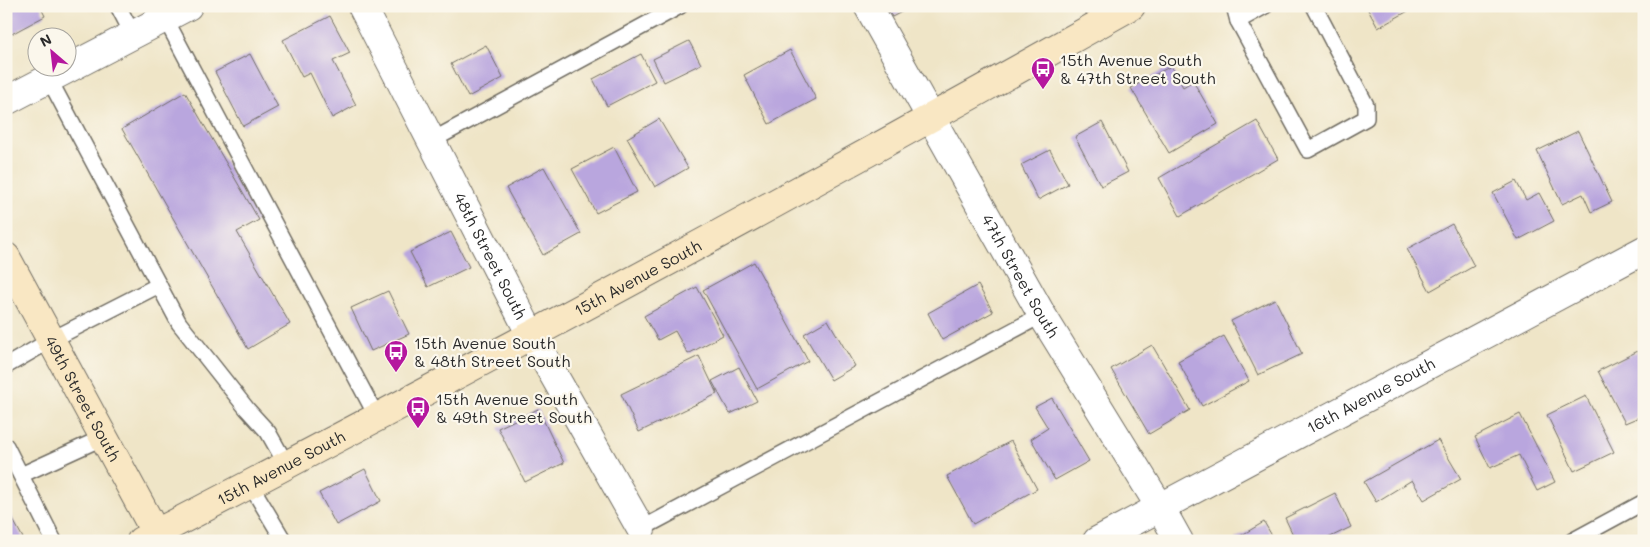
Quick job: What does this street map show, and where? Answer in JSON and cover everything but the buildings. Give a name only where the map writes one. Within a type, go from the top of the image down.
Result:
[{"type":"street","name":"48th Street South","points":[[362,6],[531,335],[642,529]]},
{"type":"street","name":"47th Street South","points":[[868,6],[1042,315],[1179,541]]},
{"type":"street","name":"15th Avenue South","points":[[152,538],[286,464],[531,335],[931,119],[1131,6]]},
{"type":"street","points":[[6,101],[176,12]]},
{"type":"street","name":"16th Avenue South","points":[[1097,541],[1644,250]]},
{"type":"street","name":"49th Street South","points":[[6,257],[104,437],[152,538]]},
{"type":"lane","points":[[118,6],[133,35]]},
{"type":"lane","points":[[432,141],[680,6]]},
{"type":"lane","points":[[1265,6],[1236,14],[1308,150],[1366,118],[1366,105],[1314,6]]},
{"type":"lane","points":[[176,12],[377,417]]},
{"type":"lane","points":[[49,79],[179,323],[247,409],[268,432],[286,464]]},
{"type":"lane","points":[[6,366],[51,340],[159,285]]},
{"type":"lane","points":[[642,529],[1042,315]]},
{"type":"lane","points":[[21,475],[104,437]]},
{"type":"lane","points":[[6,446],[54,541]]},
{"type":"lane","points":[[250,484],[284,541]]},
{"type":"lane","points":[[1572,541],[1644,502]]},
{"type":"place","name":"15th Avenue South & 47th Street South","points":[[1043,90]]},
{"type":"place","name":"15th Avenue South & 48th Street South","points":[[396,373]]},
{"type":"place","name":"15th Avenue South & 49th Street South","points":[[418,429]]}]
